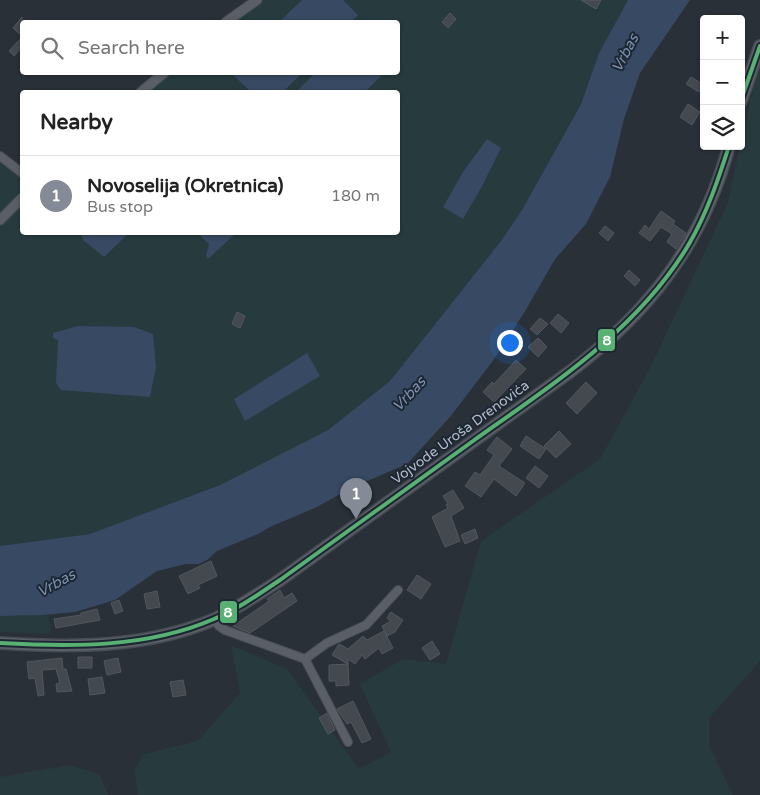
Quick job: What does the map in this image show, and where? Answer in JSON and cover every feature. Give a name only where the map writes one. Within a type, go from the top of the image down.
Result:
[{"type":"main road","points":[[745,90],[760,46]]},
{"type":"main road","name":"Vojvode Uroša Drenovića","points":[[0,643],[66,646],[110,644],[169,634],[214,619],[260,594],[571,371],[612,338],[655,292],[684,254],[713,195],[728,150]]},
{"type":"street","points":[[228,20],[252,1]]},
{"type":"street","points":[[143,90],[161,75]]},
{"type":"street","points":[[0,156],[20,171]]},
{"type":"street","points":[[0,220],[20,200]]},
{"type":"street","points":[[305,659],[327,643],[366,625],[398,590]]},
{"type":"street","points":[[214,619],[218,626],[225,630],[305,659],[348,742]]},
{"type":"green space","points":[[257,0],[628,0],[599,53],[581,103],[522,210],[501,241],[390,381],[328,430],[220,485],[90,534],[0,546],[0,156],[20,171],[20,235],[400,235],[400,90],[144,90],[162,75],[400,75],[400,20],[229,20]]},
{"type":"green space","points":[[760,62],[760,661],[709,718],[709,745],[733,795],[138,795],[134,770],[144,754],[198,741],[240,693],[231,645],[287,669],[359,769],[391,752],[360,684],[403,659],[446,664],[481,541],[600,459],[650,368],[727,205],[739,150],[745,150],[745,126],[757,68]]},
{"type":"green space","points":[[48,615],[51,634],[0,632],[0,616]]},
{"type":"green space","points":[[71,765],[100,775],[108,795],[0,795],[0,777]]},
{"type":"water","points":[[302,0],[343,0],[358,15],[353,20],[281,20]]},
{"type":"water","name":"Vrbas","points":[[628,0],[690,0],[640,73],[624,119],[610,177],[586,224],[555,259],[524,313],[492,362],[450,417],[407,464],[351,488],[317,507],[217,551],[199,564],[186,564],[157,571],[115,600],[75,612],[0,616],[0,546],[90,534],[220,485],[328,430],[390,381],[501,241],[522,210],[581,104],[599,53]]},
{"type":"water","points":[[233,75],[300,75],[285,90],[249,90]]},
{"type":"water","points":[[313,75],[382,75],[367,90],[298,90]]},
{"type":"water","points":[[487,139],[501,148],[463,219],[443,207],[463,172]]},
{"type":"water","points":[[82,235],[127,235],[104,257],[83,240]]},
{"type":"water","points":[[199,235],[234,235],[208,259],[206,256],[209,244]]},
{"type":"water","points":[[78,326],[134,327],[153,334],[156,367],[150,397],[61,390],[56,383],[58,340],[53,338],[53,333]]},
{"type":"water","points":[[307,353],[320,376],[245,421],[234,399]]},
{"type":"building","points":[[581,0],[601,0],[596,9]]},
{"type":"building","points":[[450,13],[456,19],[448,28],[442,22]]},
{"type":"building","points":[[22,17],[22,20],[20,20],[20,34],[13,28]]},
{"type":"building","points":[[20,39],[20,49],[14,56],[9,51]]},
{"type":"building","points":[[691,77],[700,83],[700,91],[699,92],[686,84]]},
{"type":"building","points":[[688,104],[700,112],[692,125],[680,117]]},
{"type":"building","points":[[661,211],[675,221],[673,224],[686,233],[676,249],[667,242],[672,234],[661,227],[650,241],[639,233],[645,225],[649,229]]},
{"type":"building","points":[[605,226],[614,233],[608,241],[599,233]]},
{"type":"building","points":[[629,270],[640,280],[635,286],[624,276]]},
{"type":"building","points":[[237,312],[245,316],[240,328],[232,324]]},
{"type":"building","points":[[558,314],[569,323],[561,333],[550,323]]},
{"type":"building","points":[[540,318],[548,324],[537,335],[530,329]]},
{"type":"building","points":[[538,338],[547,347],[538,357],[528,347]]},
{"type":"building","points":[[516,360],[526,369],[494,402],[483,392],[492,382],[494,384]]},
{"type":"building","points":[[586,382],[597,393],[577,414],[566,403]]},
{"type":"building","points":[[559,431],[571,444],[556,458],[544,446]]},
{"type":"building","points":[[526,436],[546,449],[539,459],[520,446]]},
{"type":"building","points":[[497,437],[512,449],[499,466],[525,483],[516,496],[494,479],[481,497],[465,486],[475,472],[480,475],[494,455],[487,450]]},
{"type":"building","points":[[535,466],[548,476],[539,488],[526,478]]},
{"type":"building","points":[[453,490],[464,508],[451,516],[460,541],[445,547],[432,517],[448,508],[446,505],[448,504],[443,496]]},
{"type":"building","points":[[475,529],[478,538],[465,544],[461,535]]},
{"type":"building","points":[[211,561],[217,576],[198,585],[200,588],[188,594],[179,576]]},
{"type":"building","points":[[417,575],[431,584],[421,599],[407,590]]},
{"type":"building","points":[[280,590],[284,598],[292,593],[297,601],[250,633],[233,626],[269,601],[267,599]]},
{"type":"building","points":[[157,591],[160,607],[147,609],[144,594]]},
{"type":"building","points":[[119,600],[123,611],[115,614],[111,603]]},
{"type":"building","points":[[97,609],[100,620],[56,628],[54,619],[81,615],[81,613]]},
{"type":"building","points":[[391,612],[403,620],[395,632],[387,636],[382,626],[391,621],[387,618]]},
{"type":"building","points":[[384,631],[393,648],[382,654],[379,648],[365,659],[362,655],[355,664],[348,659],[348,664],[332,655],[339,644],[348,649],[363,636],[367,640]]},
{"type":"building","points":[[432,641],[440,654],[430,660],[422,648]]},
{"type":"building","points":[[78,657],[92,657],[92,668],[78,668]]},
{"type":"building","points":[[62,658],[63,669],[66,669],[72,691],[57,692],[56,684],[60,683],[56,669],[42,670],[44,695],[38,696],[35,678],[29,679],[27,662]]},
{"type":"building","points":[[118,658],[121,672],[107,675],[104,661]]},
{"type":"building","points":[[348,664],[349,685],[336,686],[336,681],[329,681],[329,665]]},
{"type":"building","points":[[102,677],[105,693],[90,695],[88,679]]},
{"type":"building","points":[[183,680],[186,695],[173,697],[170,682]]},
{"type":"building","points":[[353,701],[371,739],[362,743],[351,722],[347,724],[337,709]]},
{"type":"building","points":[[327,713],[335,730],[328,734],[319,718]]},
{"type":"transit line","name":"8","points":[[745,89],[760,46]]},
{"type":"transit line","name":"8","points":[[0,643],[82,645],[162,636],[189,629],[223,615],[280,580],[563,376],[619,329],[645,303],[668,275],[689,244],[707,208],[728,150]]},
{"type":"place","name":"Novoselija (Okretnica)","points":[[356,519]]}]
